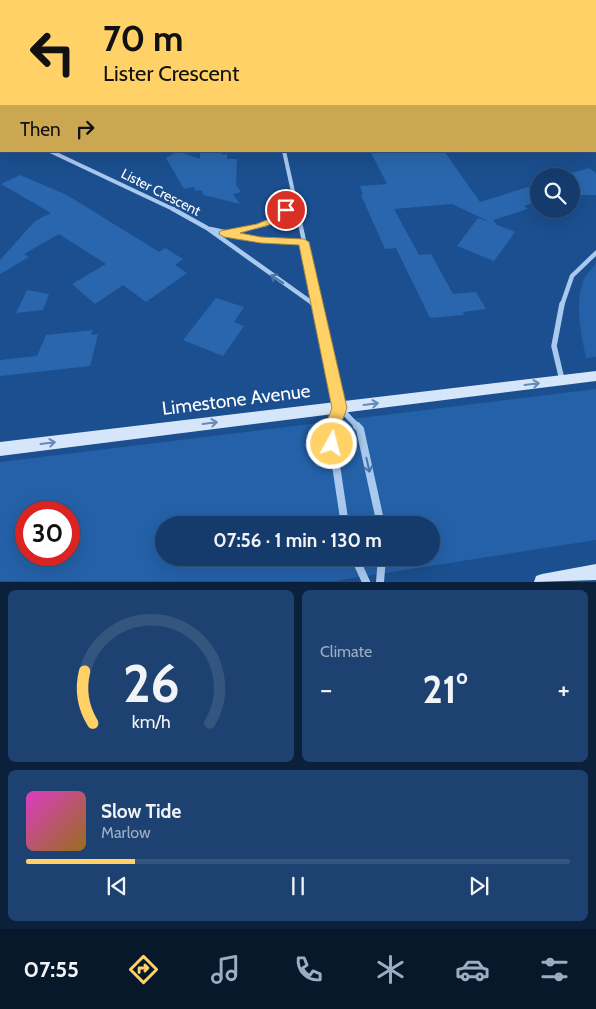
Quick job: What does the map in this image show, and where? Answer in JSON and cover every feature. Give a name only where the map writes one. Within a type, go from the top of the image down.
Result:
[{"type":"main road","name":"Limestone Avenue","points":[[0,449],[596,376]]},
{"type":"main road","points":[[542,582],[596,572]]},
{"type":"street","name":"Lister Crescent","points":[[52,152],[162,202],[207,228],[317,307]]},
{"type":"street","points":[[284,152],[340,408],[360,429],[379,516]]},
{"type":"street","points":[[224,234],[273,221],[286,210],[293,198]]},
{"type":"street","name":"Lister Crescent","points":[[207,228],[224,234],[261,240],[304,242]]},
{"type":"street","points":[[562,380],[554,346],[561,308],[572,276],[596,253]]},
{"type":"street","points":[[340,408],[331,432],[344,516]]},
{"type":"street","points":[[359,566],[366,582]]},
{"type":"street","points":[[380,582],[381,566]]},
{"type":"shaded area","points":[[596,263],[596,357],[586,358],[579,318],[579,298],[584,279]]},
{"type":"shaded area","points":[[596,389],[596,540],[440,564],[440,516],[155,516],[155,566],[430,566],[334,581],[0,581],[0,462]]},
{"type":"building","points":[[176,152],[200,159],[200,152],[222,152],[222,155],[227,154],[227,159],[237,159],[236,185],[241,192],[233,194],[240,204],[204,195],[201,190],[196,191],[194,187],[184,189],[166,158]]},
{"type":"building","points":[[371,152],[445,152],[480,202],[528,187],[530,188],[530,204],[524,206],[528,209],[493,220],[497,225],[515,232],[494,261],[457,246],[478,218],[492,223],[452,204],[394,209],[419,255],[431,254],[453,294],[476,292],[486,309],[463,312],[464,315],[430,318],[396,248],[385,249],[361,195],[363,195],[360,186],[387,184]]},
{"type":"building","points":[[589,168],[596,173],[596,195],[580,195],[580,170]]},
{"type":"building","points":[[20,175],[67,195],[159,252],[165,248],[183,259],[175,265],[187,273],[146,302],[123,285],[95,304],[72,284],[106,264],[59,234],[24,254],[29,257],[0,274],[0,260],[35,221],[51,213],[1,184]]},
{"type":"building","points":[[27,290],[49,294],[43,310],[16,313]]},
{"type":"building","points":[[216,298],[244,307],[234,322],[244,326],[223,356],[183,340]]},
{"type":"building","points":[[93,330],[91,335],[98,334],[90,366],[0,376],[0,360],[37,356],[46,335]]},
{"type":"route","points":[[286,210],[273,221],[224,234],[261,240],[304,242],[340,408],[331,432],[332,444]]}]
